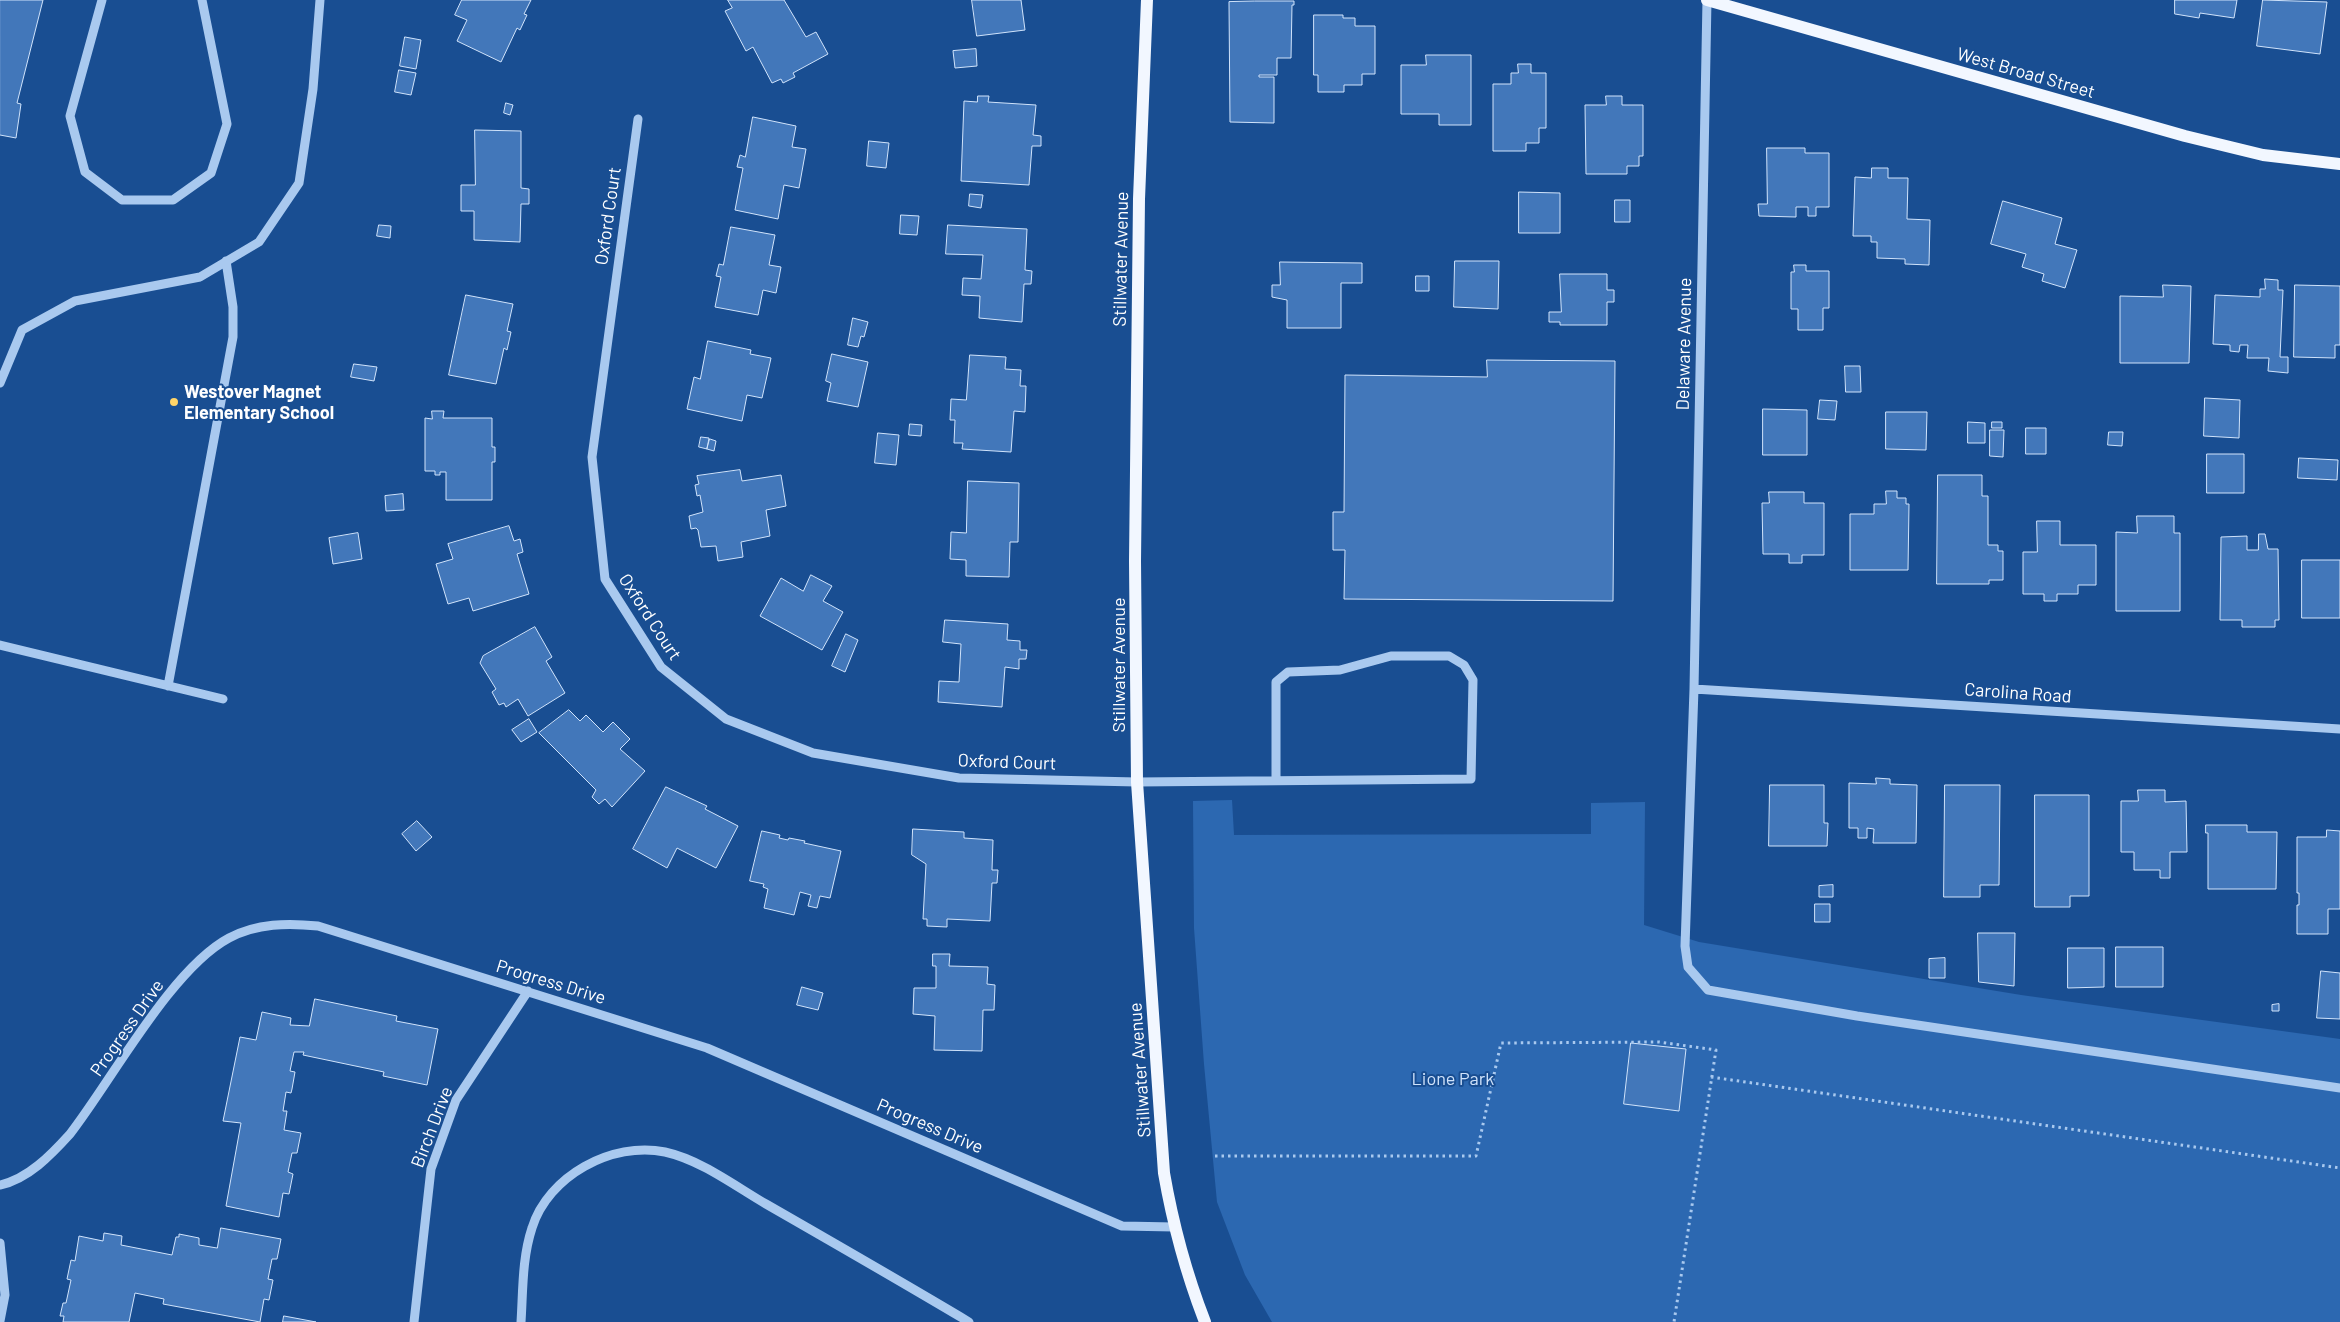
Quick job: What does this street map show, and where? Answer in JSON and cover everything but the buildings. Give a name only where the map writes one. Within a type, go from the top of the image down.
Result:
[{"type":"main road","name":"Stillwater Avenue","points":[[1147,0],[1139,198],[1136,561],[1137,782],[1164,1173],[1174,1227],[1188,1280],[1205,1322]]},
{"type":"main road","name":"West Broad Street","points":[[1707,0],[2185,136],[2263,155],[2340,164]]},
{"type":"street","points":[[102,0],[70,116],[85,172],[122,200],[173,200],[211,173],[227,124],[202,0]]},
{"type":"street","points":[[0,383],[22,330],[75,301],[200,277],[259,242],[299,183],[313,88],[320,0]]},
{"type":"street","name":"Delaware Avenue","points":[[1707,0],[1694,689],[1685,946],[1688,967],[1708,990],[1857,1016],[2340,1088]]},
{"type":"street","name":"Oxford Court","points":[[638,119],[592,456],[605,579],[661,667],[726,719],[813,753],[958,778],[1137,782],[1471,779],[1472,680],[1464,665],[1449,656],[1391,656],[1340,670],[1288,672],[1276,682],[1276,780]]},
{"type":"street","points":[[168,686],[233,337],[233,306],[226,261]]},
{"type":"street","points":[[0,645],[224,700]]},
{"type":"street","name":"Carolina Road","points":[[1694,689],[2340,729]]},
{"type":"street","name":"Progress Drive","points":[[0,1185],[26,1174],[65,1140],[91,1107],[134,1042],[181,980],[203,956],[229,938],[261,927],[290,923],[318,926],[707,1048],[1122,1226],[1174,1227]]},
{"type":"street","name":"Birch Drive","points":[[414,1322],[431,1169],[456,1100],[528,992]]},
{"type":"street","points":[[520,1322],[526,1249],[540,1208],[568,1178],[591,1162],[611,1154],[646,1150],[666,1153],[714,1174],[969,1322]]},
{"type":"street","points":[[0,1243],[5,1295],[0,1321]]},
{"type":"path","points":[[1215,1156],[1476,1156],[1501,1043],[1659,1042],[1716,1050],[1674,1322]]},
{"type":"path","points":[[1712,1077],[2340,1168]]},
{"type":"green space","name":"Lione Park","points":[[1232,800],[1234,835],[1591,834],[1591,803],[1645,802],[1644,925],[1699,942],[2021,995],[2340,1039],[2340,1322],[1272,1322],[1245,1275],[1217,1202],[1204,1064],[1194,928],[1193,801]]},
{"type":"place","name":"Westover Magnet Elementary School","points":[[174,402]]}]
